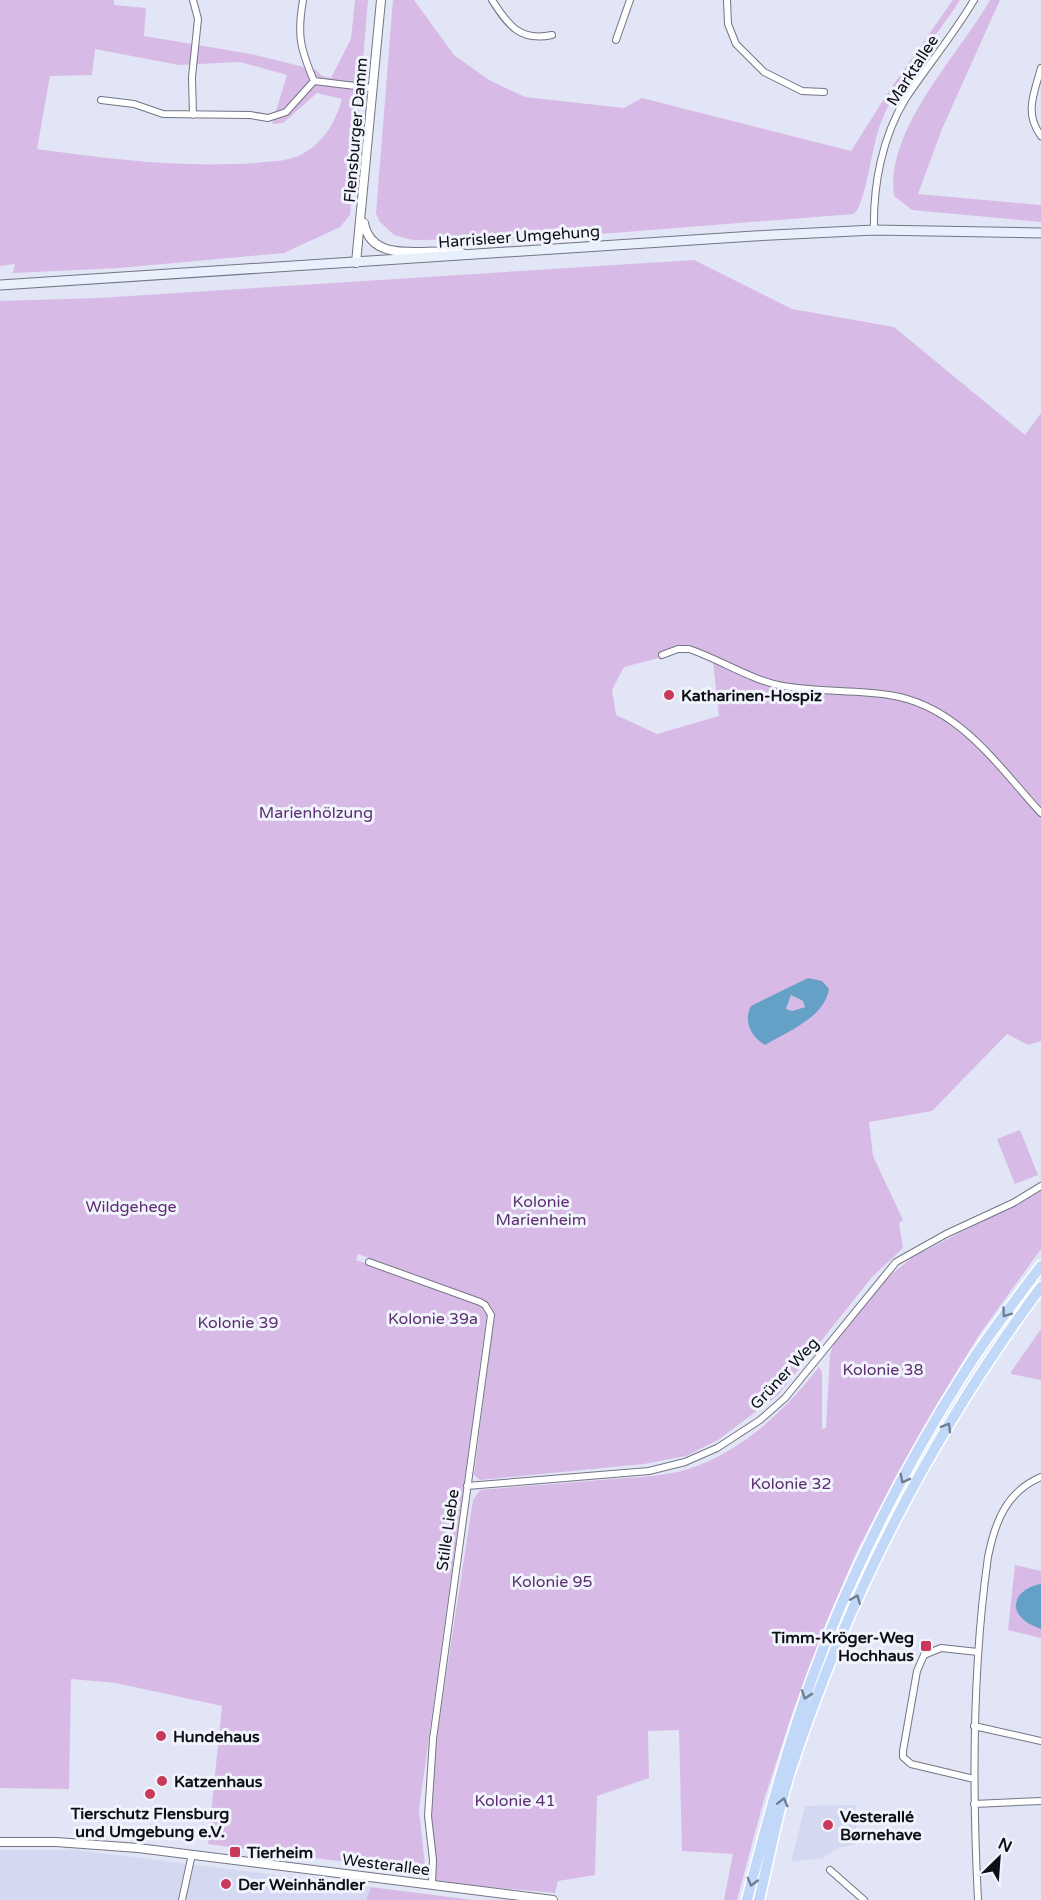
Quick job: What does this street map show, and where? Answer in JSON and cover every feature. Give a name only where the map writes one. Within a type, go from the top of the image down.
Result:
[{"type":"highway","points":[[747,1900],[779,1774],[813,1676],[853,1579],[906,1474],[964,1372],[1041,1266]]},
{"type":"highway","points":[[759,1900],[790,1774],[824,1678],[863,1583],[917,1480],[975,1380],[1041,1287]]},
{"type":"main road","name":"Harrisleer Umgehung","points":[[0,285],[874,230],[1041,233]]},
{"type":"street","points":[[193,0],[198,18],[192,77],[193,115]]},
{"type":"street","points":[[303,0],[299,22],[301,50],[314,81]]},
{"type":"street","name":"Flensburger Damm","points":[[356,262],[381,0]]},
{"type":"street","points":[[492,0],[506,21],[523,34],[537,38],[552,35]]},
{"type":"street","points":[[616,40],[630,0]]},
{"type":"street","points":[[727,0],[728,24],[736,44],[764,72],[802,92],[824,92]]},
{"type":"street","name":"Marktallee","points":[[874,230],[874,196],[889,135],[905,100],[974,0]]},
{"type":"street","points":[[1041,68],[1031,109],[1032,125],[1041,136]]},
{"type":"street","points":[[100,100],[134,104],[164,114],[250,115],[268,118],[281,115],[292,107],[314,81]]},
{"type":"street","points":[[314,81],[372,88]]},
{"type":"street","points":[[362,212],[365,230],[371,239],[390,252],[445,249],[469,254]]},
{"type":"street","points":[[662,655],[678,649],[689,649],[782,686],[888,694],[923,704],[956,723],[976,741],[1041,813]]},
{"type":"street","name":"Grüner Weg","points":[[467,1486],[649,1471],[685,1462],[717,1448],[760,1420],[785,1398],[896,1262],[946,1234],[1013,1203],[1041,1186]]},
{"type":"street","name":"Stille Liebe","points":[[369,1262],[480,1302],[491,1315],[433,1739],[428,1816],[434,1860],[432,1883]]},
{"type":"street","points":[[978,1900],[974,1726],[983,1586],[993,1529],[1009,1500],[1022,1488],[1041,1477]]},
{"type":"street","points":[[974,1779],[911,1764],[903,1757],[903,1751],[917,1671],[924,1655],[941,1648],[978,1652]]},
{"type":"street","points":[[974,1726],[1041,1741]]},
{"type":"street","points":[[974,1804],[1041,1801]]},
{"type":"street","name":"Westerallee","points":[[0,1842],[74,1843],[192,1854],[553,1900]]},
{"type":"street","points":[[182,1900],[192,1854]]},
{"type":"street","points":[[830,1870],[864,1900]]},
{"type":"shaded area","name":"Vesterallé Børnehave","points":[[856,1805],[856,1844],[838,1848],[823,1858],[791,1862],[805,1806]]},
{"type":"shaded area","points":[[0,1850],[76,1850],[371,1887],[366,1900],[0,1900]]},
{"type":"green space","points":[[0,0],[114,0],[114,5],[146,8],[144,36],[251,54],[316,70],[322,76],[331,78],[351,39],[355,0],[368,0],[350,215],[340,227],[284,253],[119,268],[13,273],[15,264],[0,266]],"holes":[[[95,49],[179,65],[240,62],[287,75],[272,124],[283,123],[317,93],[342,99],[333,123],[324,136],[312,148],[287,160],[227,164],[173,163],[37,149],[50,76],[92,75]]]},
{"type":"green space","points":[[393,0],[414,0],[454,55],[489,80],[525,97],[624,108],[642,98],[851,151],[889,91],[953,0],[960,0],[906,76],[887,108],[877,134],[862,198],[854,214],[613,233],[501,239],[413,240],[394,235],[379,221],[376,213]]},
{"type":"green space","points":[[990,0],[1000,0],[942,129],[918,194],[1041,205],[1041,222],[912,210],[894,196],[894,171],[901,145],[912,119]]},
{"type":"green space","name":"Marienhölzung","points":[[694,260],[792,309],[894,327],[1025,435],[1041,413],[1041,1041],[1028,1045],[1007,1034],[932,1111],[869,1122],[873,1156],[903,1220],[899,1223],[903,1248],[872,1277],[778,1395],[718,1440],[686,1456],[644,1464],[480,1480],[474,1475],[494,1316],[492,1308],[485,1300],[358,1254],[356,1260],[479,1305],[487,1315],[419,1810],[425,1865],[422,1872],[208,1844],[222,1706],[116,1683],[71,1679],[69,1789],[0,1788],[0,301],[98,298]],"holes":[[[685,651],[713,662],[719,716],[657,734],[616,715],[612,690],[624,667]],[[795,984],[829,989],[765,1045]]]},
{"type":"green space","points":[[791,995],[803,1001],[805,1007],[792,1011],[786,1009]]},
{"type":"green space","points":[[1020,1130],[1038,1175],[1015,1184],[997,1139]]},
{"type":"green space","points":[[1041,1191],[1041,1249],[979,1335],[940,1399],[856,1553],[826,1623],[792,1714],[763,1803],[737,1900],[724,1900],[733,1854],[682,1851],[679,1730],[648,1731],[649,1778],[597,1796],[595,1875],[558,1881],[555,1893],[435,1882],[436,1859],[430,1815],[437,1735],[473,1500],[480,1490],[655,1476],[697,1466],[733,1448],[765,1425],[819,1367],[822,1372],[822,1429],[826,1428],[830,1355],[833,1345],[889,1276],[913,1257]]},
{"type":"green space","points":[[1041,1329],[1041,1380],[1011,1374],[1011,1372]]},
{"type":"green space","points":[[1015,1565],[1041,1571],[1041,1584],[1026,1589],[1016,1602],[1024,1620],[1041,1629],[1041,1638],[1008,1630]]},
{"type":"green space","points":[[371,1887],[473,1900],[366,1900]]},
{"type":"water","points":[[808,978],[822,981],[829,989],[826,999],[813,1016],[765,1045],[752,1033],[748,1023],[751,1006]],"holes":[[[791,995],[803,1001],[805,1007],[792,1011],[786,1009]]]},
{"type":"water","points":[[1041,1584],[1041,1629],[1026,1621],[1019,1614],[1016,1602],[1028,1588]]},
{"type":"place","name":"Katharinen-Hospiz","points":[[669,695]]},
{"type":"place","name":"Timm-Kröger-Weg Hochhaus","points":[[926,1646]]},
{"type":"place","name":"Hundehaus","points":[[161,1736]]},
{"type":"place","name":"Katzenhaus","points":[[162,1781]]},
{"type":"place","name":"Tierschutz Flensburg und Umgebung e.V.","points":[[150,1794]]},
{"type":"place","name":"Vesterallé Børnehave","points":[[828,1825]]},
{"type":"place","name":"Tierheim","points":[[235,1852]]},
{"type":"place","name":"Der Weinhändler","points":[[226,1884]]},
{"type":"park label","name":"Wildgehege","points":[[131,1206]]},
{"type":"park label","name":"Kolonie Marienheim","points":[[541,1210]]},
{"type":"park label","name":"Kolonie 39a","points":[[433,1318]]},
{"type":"park label","name":"Kolonie 39","points":[[238,1322]]},
{"type":"park label","name":"Kolonie 38","points":[[883,1369]]},
{"type":"park label","name":"Kolonie 32","points":[[791,1483]]},
{"type":"park label","name":"Kolonie 95","points":[[552,1581]]},
{"type":"park label","name":"Kolonie 41","points":[[515,1800]]}]
